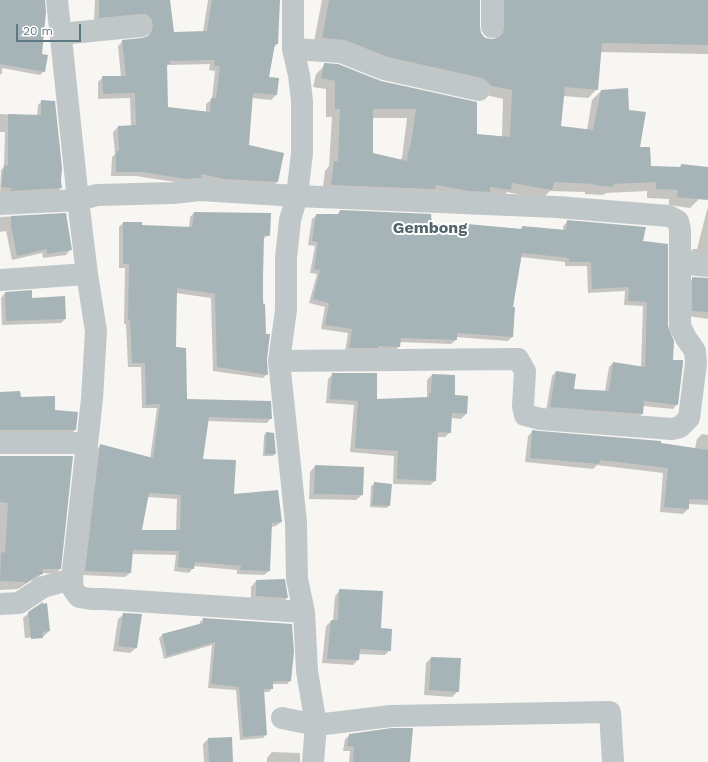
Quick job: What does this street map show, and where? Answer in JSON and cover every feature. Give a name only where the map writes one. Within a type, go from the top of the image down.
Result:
[{"type":"street","points":[[57,0],[78,200],[87,274],[96,330],[92,399],[72,579],[73,589],[79,597],[91,599],[304,612]]},
{"type":"street","points":[[293,0],[293,49],[299,75],[302,102],[302,153],[297,196],[290,220],[286,258],[286,310],[279,361],[296,523],[297,579],[304,612],[307,671],[316,725],[313,762]]},
{"type":"street","points":[[492,0],[492,28]]},
{"type":"street","points":[[61,34],[141,26]]},
{"type":"street","points":[[293,49],[341,52],[384,69],[479,90]]},
{"type":"street","points":[[0,204],[78,200],[97,195],[174,193],[200,190],[297,196],[557,207],[669,216],[678,221],[680,230],[680,326],[695,351],[696,363],[689,418],[680,427],[672,429],[541,419],[525,415],[523,406],[525,371],[518,359],[279,361]]},
{"type":"street","points":[[680,263],[708,266]]},
{"type":"street","points":[[0,280],[87,274]]},
{"type":"street","points":[[0,443],[87,443]]},
{"type":"street","points":[[0,604],[19,603],[42,587],[72,579]]},
{"type":"street","points":[[282,718],[316,725],[391,716],[610,712],[613,762]]},
{"type":"building","points":[[0,0],[45,0],[46,12],[42,54],[48,55],[45,72],[0,64]]},
{"type":"building","points":[[99,0],[170,0],[174,32],[207,31],[212,0],[280,0],[278,44],[275,44],[269,77],[279,78],[277,95],[253,93],[249,145],[284,153],[278,182],[224,179],[202,174],[201,178],[187,179],[141,172],[116,172],[116,151],[119,151],[118,126],[136,125],[135,93],[103,94],[102,76],[126,76],[122,40],[148,36],[152,31],[153,25],[151,18],[146,14],[99,18]],"holes":[[[215,60],[214,66],[220,66],[216,98],[211,98],[210,112],[168,107],[167,64],[170,64],[170,61]]]},
{"type":"building","points":[[329,0],[480,0],[481,33],[485,38],[492,39],[498,38],[503,33],[504,0],[708,0],[708,45],[602,43],[598,90],[565,87],[561,126],[593,130],[601,90],[628,88],[629,110],[646,112],[640,147],[650,147],[651,166],[681,167],[681,164],[708,167],[708,200],[677,197],[678,190],[656,189],[656,182],[614,184],[613,187],[594,184],[554,182],[552,190],[512,183],[511,190],[490,187],[490,192],[469,191],[436,185],[435,189],[331,185],[334,161],[338,161],[340,109],[335,109],[335,81],[321,78],[324,63],[338,64],[381,81],[477,102],[477,134],[510,137],[512,90],[491,86],[482,78],[388,57],[345,40],[322,38]],"holes":[[[373,109],[416,109],[407,161],[373,153]]]},
{"type":"building","points":[[41,100],[55,101],[62,168],[62,188],[11,191],[11,188],[1,187],[4,165],[8,166],[8,114],[41,115]]},
{"type":"building","points":[[340,210],[431,214],[432,224],[467,227],[467,224],[522,229],[522,226],[566,230],[567,220],[646,227],[643,241],[668,244],[668,326],[674,341],[673,360],[683,360],[678,405],[644,401],[643,414],[550,407],[556,371],[576,374],[574,389],[609,391],[613,362],[645,367],[647,302],[628,301],[629,287],[592,289],[591,262],[569,262],[569,258],[522,253],[513,307],[515,307],[513,337],[457,333],[457,340],[401,338],[400,347],[378,346],[378,348],[349,348],[352,329],[325,325],[329,303],[313,299],[320,270],[314,269],[318,242],[312,241],[316,214],[339,214]]},
{"type":"building","points":[[194,212],[271,213],[270,236],[264,235],[263,277],[263,304],[265,304],[266,334],[270,334],[267,359],[268,375],[217,367],[215,294],[177,288],[176,347],[186,348],[187,399],[271,401],[272,419],[209,417],[203,459],[236,460],[234,494],[278,490],[282,522],[272,523],[270,571],[240,570],[241,566],[195,562],[194,569],[178,567],[179,551],[133,550],[131,573],[85,571],[100,444],[153,458],[160,404],[146,405],[145,363],[132,363],[130,320],[128,320],[129,264],[123,264],[123,222],[142,222],[142,225],[192,227]],"holes":[[[149,493],[181,495],[180,530],[142,530]]]},
{"type":"building","points":[[66,213],[72,250],[47,254],[47,249],[17,256],[11,226],[11,216]]},
{"type":"building","points":[[692,277],[708,278],[708,312],[692,311]]},
{"type":"building","points":[[32,290],[32,298],[65,296],[66,319],[6,321],[5,292]]},
{"type":"building","points":[[332,373],[377,373],[377,399],[429,397],[429,393],[431,393],[432,374],[455,375],[455,395],[468,396],[467,414],[452,413],[451,433],[438,432],[436,481],[397,479],[398,451],[355,448],[358,401],[330,399]]},
{"type":"building","points":[[20,391],[21,397],[55,396],[55,410],[78,412],[76,430],[0,430],[0,392]]},
{"type":"building","points":[[532,430],[661,441],[661,443],[708,450],[708,500],[689,499],[689,509],[664,507],[668,468],[600,460],[599,464],[530,458]]},
{"type":"building","points":[[266,432],[274,433],[276,454],[265,454]]},
{"type":"building","points":[[0,456],[73,456],[61,569],[43,569],[43,574],[36,576],[25,584],[25,582],[0,581],[1,552],[5,553],[8,503],[0,502]]},
{"type":"building","points":[[315,465],[364,467],[363,495],[314,494]]},
{"type":"building","points":[[374,482],[392,484],[390,506],[372,505]]},
{"type":"building","points":[[285,579],[288,598],[256,596],[256,580]]},
{"type":"building","points":[[339,589],[383,591],[381,628],[392,629],[391,651],[360,649],[359,660],[327,659],[331,620],[338,620]]},
{"type":"building","points":[[43,602],[43,604],[47,603],[50,631],[43,632],[43,638],[31,639],[28,612]]},
{"type":"building","points":[[123,613],[142,614],[137,648],[118,646]]},
{"type":"building","points":[[203,618],[292,624],[294,652],[291,681],[273,681],[273,689],[264,689],[267,735],[243,737],[239,687],[211,684],[215,642],[167,656],[162,634],[203,623]]},
{"type":"building","points":[[431,657],[461,658],[459,692],[429,690]]},
{"type":"building","points":[[392,728],[413,728],[410,762],[353,762],[354,747],[347,746],[349,734]]},
{"type":"building","points":[[232,737],[233,762],[209,762],[208,738]]},
{"type":"district","name":"Gembong","points":[[430,228]]}]
